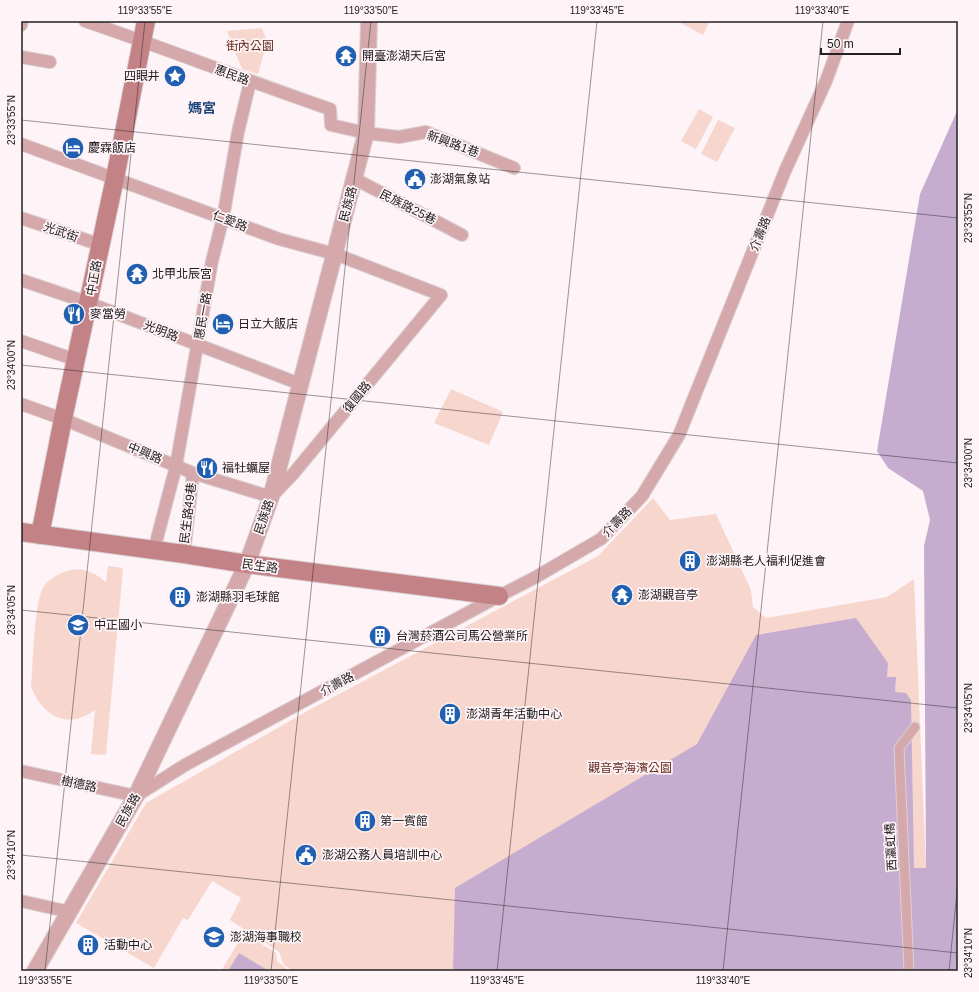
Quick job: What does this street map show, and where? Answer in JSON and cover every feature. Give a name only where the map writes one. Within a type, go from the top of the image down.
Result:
[{"type":"main road","name":"中正路","points":[[40,535],[63,419],[115,178],[146,21]]},
{"type":"main road","name":"民生路","points":[[21,532],[247,564],[499,596]]},
{"type":"street","points":[[21,25],[22,21]]},
{"type":"street","name":"惠民路","points":[[86,21],[142,40],[250,82],[330,109],[331,125],[366,132]]},
{"type":"street","name":"民族路","points":[[35,971],[136,796],[247,564],[271,497],[366,132],[369,21]]},
{"type":"street","name":"介壽路","points":[[136,796],[185,765],[534,578],[601,539],[642,496],[679,435],[785,171],[826,81],[848,21]]},
{"type":"street","points":[[21,57],[50,62]]},
{"type":"street","name":"惠民一路","points":[[154,550],[176,466],[212,261],[223,218],[238,132],[250,82]]},
{"type":"street","name":"新興路1巷","points":[[366,132],[399,137],[426,132],[514,168]]},
{"type":"street","name":"仁愛路","points":[[21,144],[279,239],[335,254],[441,295]]},
{"type":"street","name":"民族路25巷","points":[[354,179],[462,235]]},
{"type":"street","name":"光武街","points":[[21,218],[101,245]]},
{"type":"street","name":"光明路","points":[[21,280],[89,303],[300,384]]},
{"type":"street","name":"復國路","points":[[271,497],[293,474],[441,295]]},
{"type":"street","points":[[21,341],[76,360]]},
{"type":"street","name":"中興路","points":[[21,404],[63,419],[193,473],[271,497]]},
{"type":"street","name":"民生路49巷","points":[[184,554],[193,473]]},
{"type":"street","name":"西瀛虹橋","points":[[909,971],[899,748],[915,727]]},
{"type":"street","name":"樹德路","points":[[21,771],[136,796]]},
{"type":"street","points":[[21,901],[70,912]]},
{"type":"green space","points":[[677,21],[710,21],[703,35]]},
{"type":"green space","name":"街內公園","points":[[262,28],[267,41],[258,74],[242,69],[227,31]]},
{"type":"green space","points":[[699,109],[713,117],[696,149],[681,141]]},
{"type":"green space","points":[[718,120],[735,128],[717,162],[701,154]]},
{"type":"green space","points":[[451,389],[503,412],[489,445],[434,423]]},
{"type":"green space","name":"觀音亭海濱公園","points":[[653,498],[670,520],[716,514],[751,590],[753,607],[766,618],[887,597],[914,579],[926,868],[919,971],[293,971],[284,965],[279,952],[230,920],[241,898],[212,881],[188,920],[183,918],[154,968],[76,923],[146,803],[311,709],[598,556]]},
{"type":"green space","points":[[108,566],[123,568],[106,755],[91,754],[95,710],[86,716],[78,718],[67,720],[60,718],[42,706],[31,687],[34,634],[38,605],[44,586],[48,581],[56,576],[76,569],[81,569],[97,575],[106,582]]},
{"type":"green space","points":[[244,933],[276,953],[277,961],[289,971],[221,971]]},
{"type":"shaded area","points":[[958,109],[958,971],[453,971],[455,888],[697,744],[756,635],[856,618],[888,663],[887,677],[896,677],[895,692],[906,693],[911,700],[914,868],[926,868],[924,546],[930,520],[923,491],[888,468],[877,451],[920,194]]},
{"type":"shaded area","points":[[239,953],[269,971],[228,971]]},
{"type":"place","name":"開臺澎湖天后宮","points":[[346,56]]},
{"type":"place","name":"四眼井","points":[[175,76]]},
{"type":"place","name":"慶霖飯店","points":[[73,148]]},
{"type":"place","name":"澎湖氣象站","points":[[415,179]]},
{"type":"place","name":"北甲北辰宮","points":[[137,274]]},
{"type":"place","name":"麥當勞","points":[[74,314]]},
{"type":"place","name":"日立大飯店","points":[[223,324]]},
{"type":"place","name":"福牡蠣屋","points":[[207,468]]},
{"type":"place","name":"澎湖縣老人福利促進會","points":[[690,561]]},
{"type":"place","name":"澎湖觀音亭","points":[[622,595]]},
{"type":"place","name":"澎湖縣羽毛球館","points":[[180,597]]},
{"type":"place","name":"中正國小","points":[[78,625]]},
{"type":"place","name":"台灣菸酒公司馬公營業所","points":[[380,636]]},
{"type":"place","name":"澎湖青年活動中心","points":[[450,714]]},
{"type":"place","name":"第一賓館","points":[[365,821]]},
{"type":"place","name":"澎湖公務人員培訓中心","points":[[306,855]]},
{"type":"place","name":"澎湖海事職校","points":[[214,937]]},
{"type":"place","name":"活動中心","points":[[88,945]]},
{"type":"district","name":"媽宮","points":[[202,108]]}]
